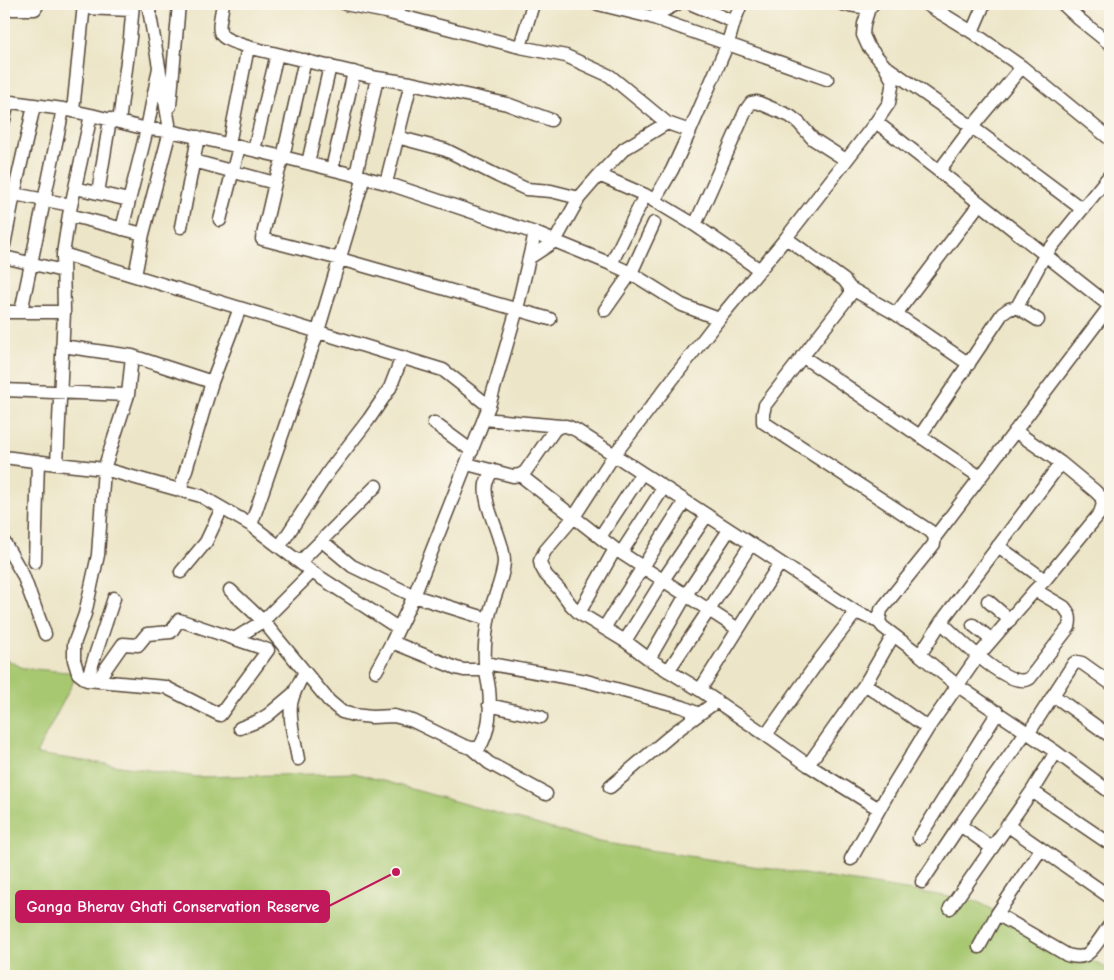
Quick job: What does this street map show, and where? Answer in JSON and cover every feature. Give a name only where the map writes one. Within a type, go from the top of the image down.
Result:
[{"type":"street","points":[[4,9],[35,9],[38,4]]},
{"type":"street","points":[[148,4],[169,124],[179,4]]},
{"type":"street","points":[[223,4],[219,28],[222,36],[228,40],[377,78],[412,83],[507,104],[550,120]]},
{"type":"street","points":[[345,4],[386,12],[520,47],[566,56],[610,76],[667,123],[690,131]]},
{"type":"street","points":[[520,47],[533,4]]},
{"type":"street","points":[[598,4],[624,7],[828,79]]},
{"type":"street","points":[[651,17],[676,4]]},
{"type":"street","points":[[692,4],[734,22]]},
{"type":"street","points":[[611,264],[650,198],[672,170],[728,43],[741,4]]},
{"type":"street","points":[[843,4],[871,6],[864,24],[863,36],[868,46],[884,65],[893,80],[889,103],[786,238],[719,319],[614,455],[574,517],[545,551],[540,561],[546,575],[579,613],[717,701],[808,765],[879,809]]},
{"type":"street","points":[[926,4],[972,32],[1022,67],[1108,133]]},
{"type":"street","points":[[972,32],[984,4]]},
{"type":"street","points":[[1063,4],[1110,44]]},
{"type":"street","points":[[22,312],[44,200],[68,110],[84,6],[132,7],[130,38],[98,193]]},
{"type":"street","points":[[220,220],[233,171],[234,146],[248,46]]},
{"type":"street","points":[[254,150],[277,54]]},
{"type":"street","points":[[305,60],[262,239],[550,319]]},
{"type":"street","points":[[884,65],[972,126],[1082,208]]},
{"type":"street","points":[[308,163],[330,66]]},
{"type":"street","points":[[939,171],[972,126],[1022,67]]},
{"type":"street","points":[[122,229],[147,129],[159,68]]},
{"type":"street","points":[[332,169],[354,72]]},
{"type":"street","points":[[251,525],[318,331],[340,260],[360,176],[377,78]]},
{"type":"street","points":[[386,183],[412,83]]},
{"type":"street","points":[[4,120],[6,101],[68,110],[147,129],[170,131],[254,150],[386,183],[555,241],[611,264],[632,274],[682,305],[719,319]]},
{"type":"street","points":[[695,225],[746,110],[751,103],[757,102],[790,116],[802,125],[813,139],[846,160]]},
{"type":"street","points":[[4,245],[34,106]]},
{"type":"street","points":[[57,464],[64,312],[63,254],[70,210],[91,114]]},
{"type":"street","points":[[876,122],[1110,306],[935,537],[934,544],[881,610],[880,622]]},
{"type":"street","points":[[529,258],[555,241],[579,198],[624,149],[667,123]]},
{"type":"street","points":[[135,276],[143,234],[170,131]]},
{"type":"street","points":[[182,227],[198,138]]},
{"type":"street","points":[[397,138],[446,150],[526,188],[551,191],[579,198]]},
{"type":"street","points":[[194,161],[275,183]]},
{"type":"street","points":[[599,175],[650,198],[695,225],[760,270]]},
{"type":"street","points":[[1017,307],[1045,255],[1110,175]]},
{"type":"street","points":[[75,188],[129,200]]},
{"type":"street","points":[[14,194],[44,200],[122,229],[143,234]]},
{"type":"street","points":[[896,314],[980,203]]},
{"type":"street","points":[[606,310],[632,274],[654,223]]},
{"type":"street","points":[[376,671],[414,596],[489,406],[517,309],[535,233]]},
{"type":"street","points":[[786,238],[844,280],[850,288],[896,314],[969,364]]},
{"type":"street","points":[[63,254],[443,370],[489,406]]},
{"type":"street","points":[[4,257],[63,271]]},
{"type":"street","points":[[850,288],[850,295],[765,406],[764,422],[930,531],[935,537]]},
{"type":"street","points":[[920,436],[1002,314],[1009,309],[1017,307],[1038,320]]},
{"type":"street","points":[[180,490],[212,382],[240,308]]},
{"type":"street","points":[[4,312],[64,312]]},
{"type":"street","points":[[62,346],[132,356],[212,382]]},
{"type":"street","points":[[92,680],[123,644],[138,645],[147,634],[171,632],[179,620],[268,650],[220,715],[166,687],[92,680],[78,673],[74,660],[74,644],[85,614],[98,555],[104,468],[128,395],[132,356]]},
{"type":"street","points":[[802,356],[980,477]]},
{"type":"street","points":[[280,546],[329,471],[390,388],[402,357]]},
{"type":"street","points":[[4,390],[128,395]]},
{"type":"street","points":[[484,419],[564,425],[576,430],[856,612],[880,622],[893,636],[958,686],[1056,752],[1110,792]]},
{"type":"street","points":[[434,422],[472,451]]},
{"type":"street","points":[[467,464],[514,476],[520,475],[525,472],[555,428],[560,426]]},
{"type":"street","points":[[852,859],[879,809],[928,728],[978,656],[1045,580],[1100,513],[1103,504],[1101,497],[1095,491],[1061,463],[1015,431]]},
{"type":"street","points":[[4,457],[104,468],[201,496],[251,525],[312,572],[398,628]]},
{"type":"street","points":[[35,562],[38,461]]},
{"type":"street","points":[[920,655],[941,622],[1061,463]]},
{"type":"street","points":[[230,590],[263,620],[329,701],[342,712],[372,717],[394,716],[404,718],[462,745],[479,748],[483,742],[486,730],[489,705],[489,689],[485,667],[488,619],[504,562],[502,549],[487,500],[486,484],[492,470]]},
{"type":"street","points":[[600,537],[642,473]]},
{"type":"street","points":[[520,475],[618,551],[738,629]]},
{"type":"street","points":[[300,562],[376,486]]},
{"type":"street","points":[[579,613],[618,551],[664,487]]},
{"type":"street","points":[[604,628],[685,501]]},
{"type":"street","points":[[181,572],[206,542],[222,508]]},
{"type":"street","points":[[625,641],[707,515]]},
{"type":"street","points":[[649,659],[686,595],[729,530]]},
{"type":"street","points":[[322,541],[352,566],[414,596],[488,619]]},
{"type":"street","points":[[4,542],[22,575],[45,634]]},
{"type":"street","points":[[668,670],[751,544]]},
{"type":"street","points":[[998,546],[1045,580]]},
{"type":"street","points":[[700,690],[780,563]]},
{"type":"street","points":[[234,639],[263,620],[312,572]]},
{"type":"street","points":[[941,622],[978,656],[1009,678],[1019,681],[1027,680],[1069,627],[1071,618],[1068,611],[1035,590]]},
{"type":"street","points":[[92,680],[114,598]]},
{"type":"street","points":[[988,601],[1010,620]]},
{"type":"street","points":[[766,734],[856,612]]},
{"type":"street","points":[[973,625],[992,640]]},
{"type":"street","points":[[808,765],[865,684],[893,636]]},
{"type":"street","points":[[392,642],[464,670],[485,667],[586,681],[676,705],[699,714]]},
{"type":"street","points":[[922,882],[1074,663],[1082,663],[1110,683]]},
{"type":"street","points":[[298,759],[291,717],[291,704],[294,692],[305,672]]},
{"type":"street","points":[[865,684],[928,728]]},
{"type":"street","points":[[240,728],[268,715],[294,692]]},
{"type":"street","points":[[1053,695],[1110,736]]},
{"type":"street","points":[[610,787],[674,732],[717,701]]},
{"type":"street","points":[[489,705],[541,717]]},
{"type":"street","points":[[919,838],[1002,715]]},
{"type":"street","points":[[471,748],[489,763],[546,794]]},
{"type":"street","points":[[950,908],[1032,790],[1056,752]]},
{"type":"street","points":[[1032,790],[1110,844]]},
{"type":"street","points":[[960,825],[992,848]]},
{"type":"street","points":[[1008,825],[1110,897]]},
{"type":"street","points":[[979,947],[997,914],[1041,849]]},
{"type":"street","points":[[997,914],[1067,955],[1077,957],[1084,956],[1090,952],[1110,925]]},
{"type":"green space","points":[[4,658],[23,668],[78,673],[36,754],[197,777],[355,773],[599,842],[976,901],[1110,970],[1110,976],[4,976]]},
{"type":"place","name":"Ganga Bherav Ghati Conservation Reserve","points":[[396,872]]}]
